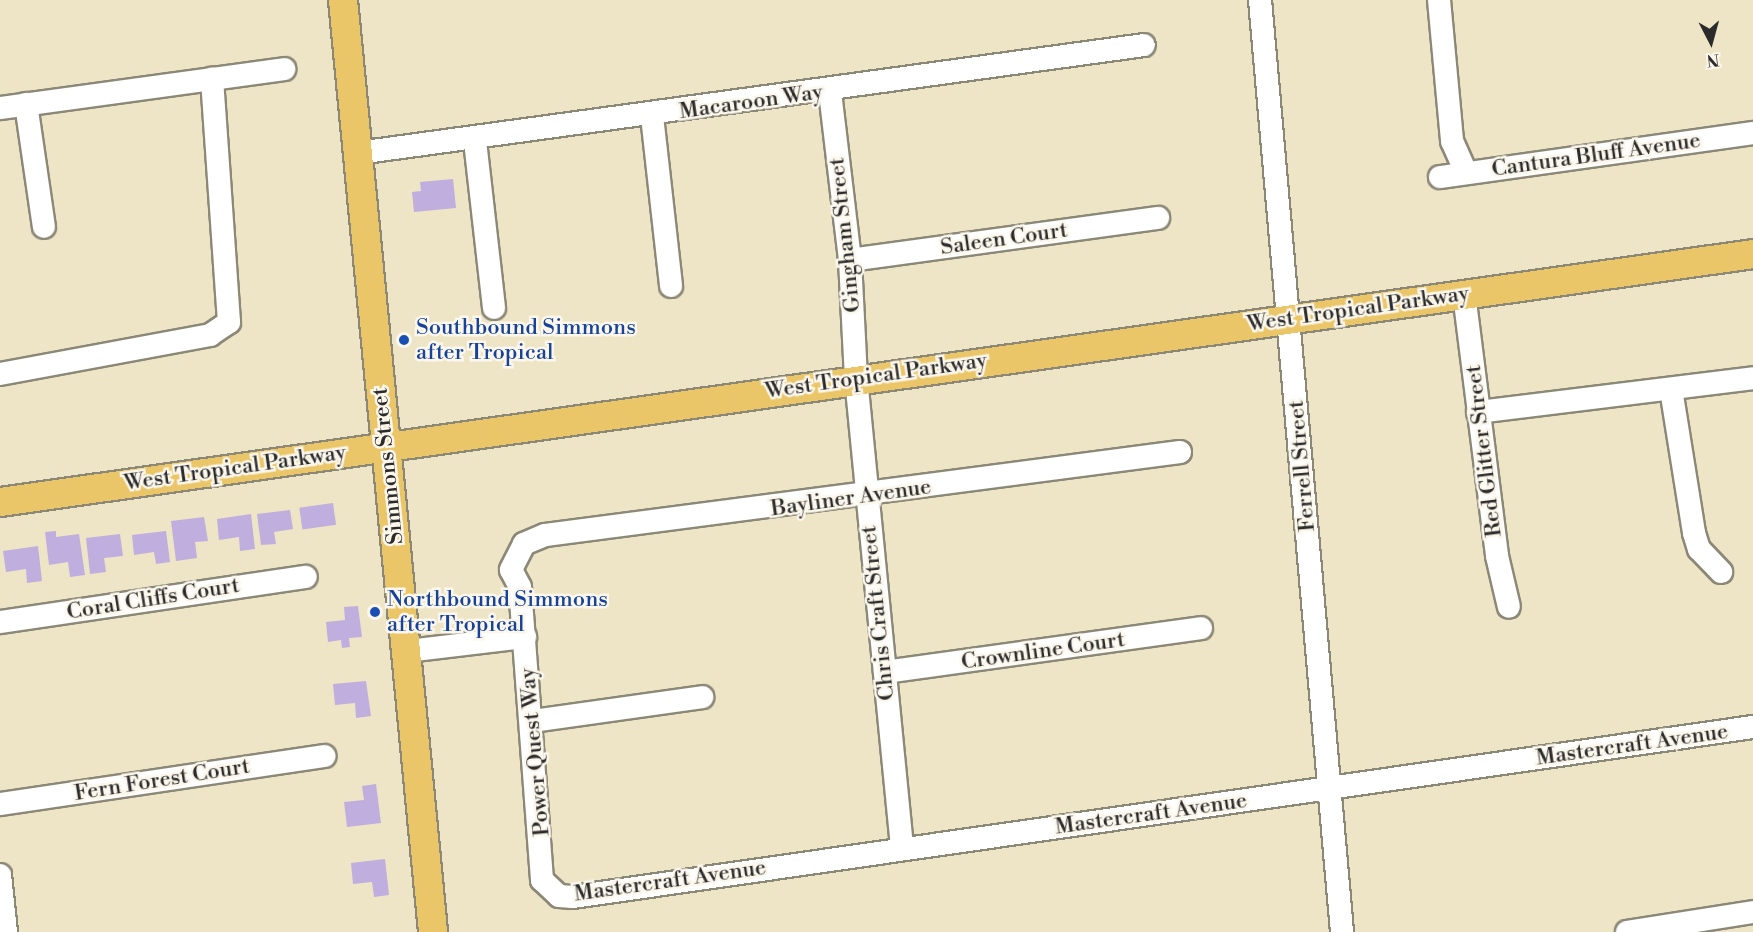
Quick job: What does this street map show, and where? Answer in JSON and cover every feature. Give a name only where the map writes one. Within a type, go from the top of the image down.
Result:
[{"type":"main road","name":"Simmons Street","points":[[343,0],[433,932]]},
{"type":"main road","name":"West Tropical Parkway","points":[[0,502],[856,378],[1753,254]]},
{"type":"street","name":"Ferrell Street","points":[[1260,0],[1342,932]]},
{"type":"street","points":[[1439,0],[1452,141],[1466,173]]},
{"type":"street","name":"Macaroon Way","points":[[358,153],[475,141],[830,92],[1144,45]]},
{"type":"street","points":[[0,108],[284,69]]},
{"type":"street","points":[[0,374],[210,335],[228,322],[212,79]]},
{"type":"street","name":"Gingham Street","points":[[830,92],[850,260],[856,378]]},
{"type":"street","points":[[26,104],[44,227]]},
{"type":"street","points":[[652,116],[672,286]]},
{"type":"street","name":"Cantura Bluff Avenue","points":[[1440,177],[1753,133]]},
{"type":"street","points":[[475,141],[494,308]]},
{"type":"street","name":"Saleen Court","points":[[850,260],[1158,218]]},
{"type":"street","name":"Red Glitter Street","points":[[1464,294],[1497,556],[1509,607]]},
{"type":"street","name":"Chris Craft Street","points":[[856,378],[902,848]]},
{"type":"street","points":[[1478,412],[1753,378]]},
{"type":"street","points":[[1671,389],[1694,533],[1699,549],[1720,572]]},
{"type":"street","name":"Bayliner Avenue","points":[[524,544],[545,535],[866,495],[1180,452]]},
{"type":"street","name":"Power Quest Way","points":[[524,544],[511,570],[520,587],[532,721],[542,880],[551,890]]},
{"type":"street","name":"Coral Cliffs Court","points":[[0,622],[306,577]]},
{"type":"street","name":"Crownline Court","points":[[885,672],[1201,628]]},
{"type":"street","points":[[407,651],[525,637]]},
{"type":"street","points":[[532,721],[702,697]]},
{"type":"street","name":"Mastercraft Avenue","points":[[551,890],[573,897],[902,848],[1329,790],[1753,727]]},
{"type":"street","name":"Fern Forest Court","points":[[0,804],[324,756]]},
{"type":"street","points":[[0,875],[6,932]]},
{"type":"street","points":[[1627,932],[1689,927],[1753,912]]},
{"type":"building","points":[[453,179],[456,208],[414,212],[412,192],[421,191],[420,182]]},
{"type":"building","points":[[333,503],[336,525],[302,530],[299,508]]},
{"type":"building","points":[[290,510],[293,529],[274,532],[276,544],[261,545],[257,514]]},
{"type":"building","points":[[251,514],[255,549],[240,551],[239,537],[219,540],[217,519]]},
{"type":"building","points":[[204,517],[208,541],[195,542],[197,558],[176,561],[171,521]]},
{"type":"building","points":[[56,531],[56,537],[79,534],[85,575],[70,577],[68,562],[49,565],[45,532]]},
{"type":"building","points":[[166,531],[170,562],[156,564],[154,552],[134,555],[132,535]]},
{"type":"building","points":[[120,534],[123,556],[104,558],[106,572],[90,574],[86,538]]},
{"type":"building","points":[[38,546],[42,581],[27,583],[26,569],[6,572],[3,551]]},
{"type":"building","points":[[358,606],[362,637],[349,638],[350,647],[342,648],[341,640],[328,642],[326,622],[345,620],[344,607]]},
{"type":"building","points":[[366,681],[371,716],[356,718],[355,703],[335,705],[333,684]]},
{"type":"building","points":[[376,784],[381,823],[347,827],[344,802],[364,800],[362,786]]},
{"type":"building","points":[[385,859],[389,895],[374,897],[372,882],[353,884],[351,863]]},
{"type":"place","name":"Southbound Simmons after Tropical","points":[[404,340]]},
{"type":"place","name":"Northbound Simmons after Tropical","points":[[375,612]]}]
